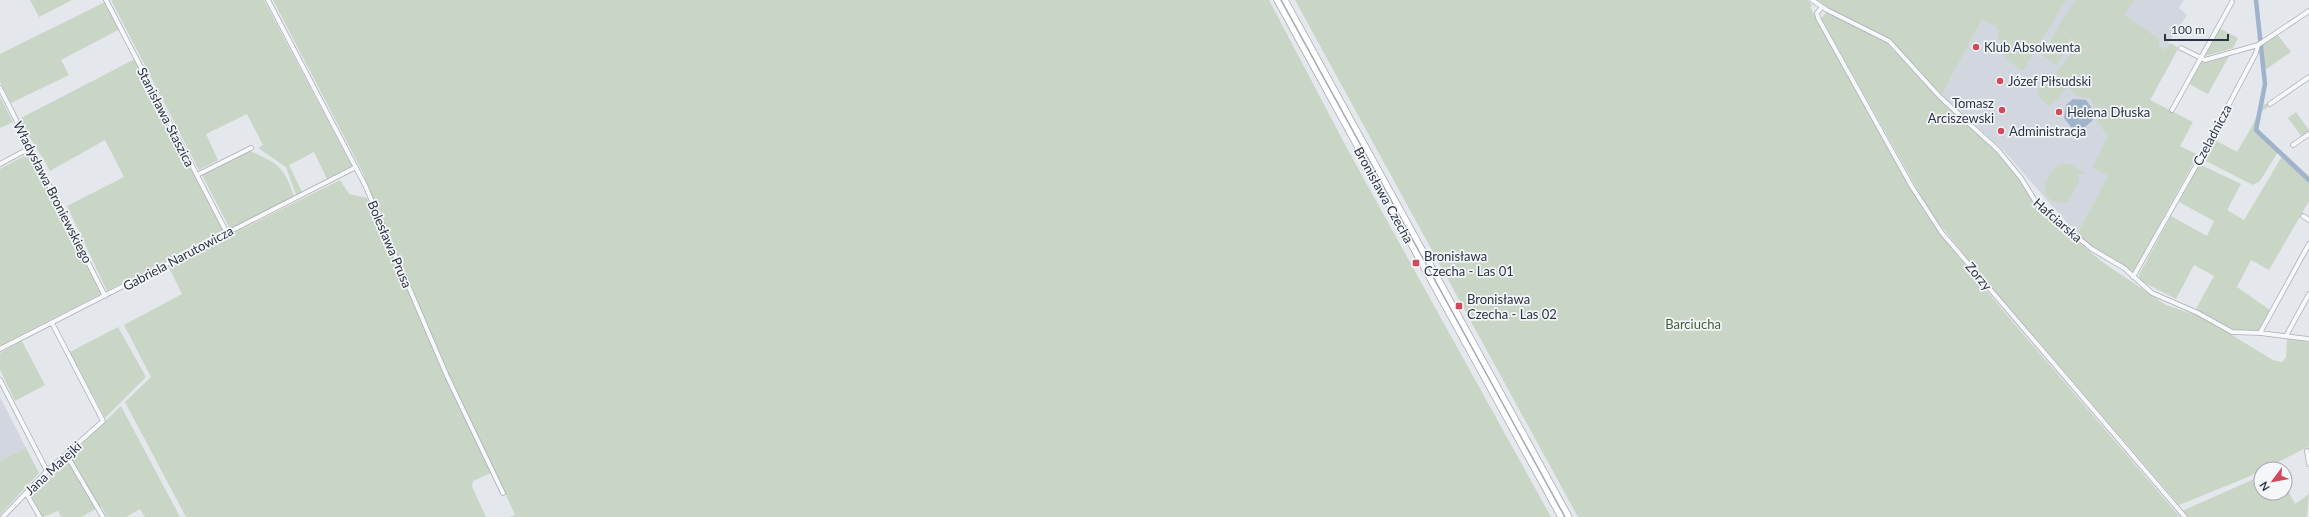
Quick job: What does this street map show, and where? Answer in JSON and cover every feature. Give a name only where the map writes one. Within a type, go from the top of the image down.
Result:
[{"type":"main road","name":"Bronisława Czecha","points":[[1277,0],[1560,517]]},
{"type":"main road","name":"Bronisława Czecha","points":[[1285,0],[1569,517]]},
{"type":"street","name":"Stanisława Staszica","points":[[106,0],[227,233]]},
{"type":"street","name":"Bolesława Prusa","points":[[268,0],[356,167],[447,376],[503,493]]},
{"type":"street","name":"Hafciarska","points":[[1812,0],[1822,7],[1889,41],[1940,97],[1998,150],[2021,178],[2037,204],[2092,249],[2124,268],[2158,297],[2198,313],[2232,332],[2260,333],[2309,339]]},
{"type":"street","points":[[2172,110],[2232,2]]},
{"type":"street","name":"Zorzy","points":[[1822,7],[1817,13],[1819,20],[1928,214],[2018,323],[2185,517]]},
{"type":"street","points":[[2181,48],[2205,60],[2260,44],[2309,11]]},
{"type":"street","name":"Czeladnicza","points":[[2133,277],[2201,157],[2260,44]]},
{"type":"street","points":[[2270,104],[2309,77]]},
{"type":"street","name":"Władysława Broniewskiego","points":[[0,88],[105,296]]},
{"type":"street","points":[[2294,145],[2309,134]]},
{"type":"street","points":[[0,164],[30,148]]},
{"type":"street","points":[[196,175],[251,148]]},
{"type":"street","name":"Gabriela Narutowicza","points":[[0,349],[356,167]]},
{"type":"street","points":[[2303,216],[2309,220]]},
{"type":"street","points":[[2260,333],[2309,244]]},
{"type":"street","points":[[2286,336],[2309,294]]},
{"type":"street","name":"Jana Matejki","points":[[3,517],[66,454],[103,420],[52,323]]},
{"type":"street","points":[[0,380],[48,472]]},
{"type":"street","points":[[2307,450],[2309,464]]},
{"type":"street","points":[[66,454],[103,517]]},
{"type":"street","points":[[26,493],[40,517]]},
{"type":"shaded area","points":[[1992,0],[2184,0],[2179,8],[2187,15],[2168,43],[2178,49],[2077,234],[2004,151],[1942,95]]},
{"type":"shaded area","points":[[0,397],[26,448],[0,461]]},
{"type":"green space","points":[[30,0],[72,0],[39,17]]},
{"type":"green space","points":[[111,0],[264,0],[352,166],[327,179],[314,152],[289,165],[302,192],[296,195],[286,167],[258,148],[263,145],[247,114],[206,134],[218,160],[199,170]]},
{"type":"green space","points":[[273,0],[1269,0],[1349,152],[1551,517],[510,517],[515,515],[495,471],[493,472],[389,241],[362,171]]},
{"type":"green space","points":[[1279,0],[1283,0],[1566,517],[1563,517]]},
{"type":"green space","name":"Barciucha","points":[[1295,0],[1807,0],[1812,5],[1810,7],[1924,211],[1957,255],[2006,314],[2180,517],[1578,517]]},
{"type":"green space","points":[[1818,0],[2066,0],[2023,70],[2019,69],[2002,54],[1996,23],[1994,26],[1982,19],[1942,95],[1887,38],[1830,9]]},
{"type":"green space","points":[[2076,0],[2134,0],[2124,15],[2159,39],[2159,46],[2165,50],[2171,43],[2178,48],[2150,100],[2193,122],[2180,146],[2198,155],[2133,272],[2097,250],[2077,234],[2108,176],[2093,167],[2108,137],[2096,119],[2096,110],[2091,99],[2076,96],[2056,73],[2076,47],[2074,39],[2057,28]]},
{"type":"green space","points":[[105,2],[120,29],[61,60],[69,75],[11,103],[0,82],[0,54]]},
{"type":"green space","points":[[1827,12],[1887,43],[1948,108],[1979,133],[2020,179],[2036,203],[2056,223],[2101,261],[2166,305],[2202,317],[2273,360],[2282,362],[2286,358],[2287,339],[2309,342],[2309,449],[2308,447],[2280,461],[2253,461],[2253,474],[2179,505],[1974,267],[1930,212],[1821,18]]},
{"type":"green space","points":[[2219,28],[2238,38],[2233,48],[2205,56]]},
{"type":"green space","points":[[2058,29],[2073,40],[2056,65],[2041,54]]},
{"type":"green space","points":[[2277,34],[2291,52],[2265,70],[2266,91],[2263,105],[2269,103],[2270,105],[2260,113],[2257,129],[2282,151],[2278,152],[2260,181],[2253,185],[2202,159],[2213,139],[2237,152],[2255,120],[2261,103],[2263,84],[2260,54],[2262,45]]},
{"type":"green space","points":[[2229,56],[2208,94],[2189,84],[2201,61],[2205,63]]},
{"type":"green space","points":[[135,59],[223,230],[107,291],[67,206],[124,177],[105,140],[50,171],[19,119]]},
{"type":"green space","points":[[2059,78],[2068,87],[2049,107],[2037,94],[2040,86],[2047,81],[2054,82]]},
{"type":"green space","points":[[0,97],[13,122],[0,128]]},
{"type":"green space","points":[[2296,112],[2309,130],[2309,132],[2302,137],[2288,118]]},
{"type":"green space","points":[[250,151],[267,159],[283,172],[294,196],[230,229],[202,175]]},
{"type":"green space","points":[[30,153],[101,294],[0,346],[0,169]]},
{"type":"green space","points":[[2284,153],[2309,176],[2309,201],[2269,270],[2251,260],[2237,287],[2270,310],[2259,330],[2236,331],[2196,309],[2214,276],[2194,265],[2176,299],[2139,280],[2139,275],[2171,216],[2207,236],[2214,221],[2179,202],[2199,164],[2241,184],[2227,210],[2244,220]]},
{"type":"green space","points":[[2060,164],[2069,164],[2084,173],[2082,175],[2079,173],[2079,181],[2067,203],[2051,200],[2047,196],[2045,186],[2049,176]]},
{"type":"green space","points":[[340,180],[349,194],[367,198],[443,370],[491,473],[473,481],[472,487],[486,517],[186,517],[125,402],[151,377],[124,325],[182,294],[168,266]]},
{"type":"green space","points":[[118,327],[146,377],[105,418],[70,352]]},
{"type":"green space","points":[[22,341],[45,385],[15,401],[0,370],[0,353]]},
{"type":"green space","points":[[121,406],[180,517],[145,517],[140,509],[126,517],[107,517],[101,506],[81,517],[61,517],[58,511],[43,517],[30,494]]},
{"type":"green space","points":[[26,448],[39,473],[0,515],[0,461]]},
{"type":"green space","points":[[2253,480],[2253,501],[2293,500],[2295,504],[2309,494],[2307,517],[2188,517],[2182,511]]},
{"type":"water","points":[[2073,99],[2086,100],[2093,110],[2093,120],[2084,128],[2071,127],[2064,118],[2066,105]]},
{"type":"waterway","points":[[2256,0],[2265,84],[2256,130],[2309,180]]},
{"type":"place","name":"Klub Absolwenta","points":[[1976,47]]},
{"type":"place","name":"Józef Piłsudski","points":[[2000,81]]},
{"type":"place","name":"Tomasz Arciszewski","points":[[2002,110]]},
{"type":"place","name":"Helena Dłuska","points":[[2059,112]]},
{"type":"place","name":"Administracja","points":[[2001,131]]},
{"type":"place","name":"Bronisława Czecha - Las 01","points":[[1416,263]]},
{"type":"place","name":"Bronisława Czecha - Las 02","points":[[1459,306]]}]
